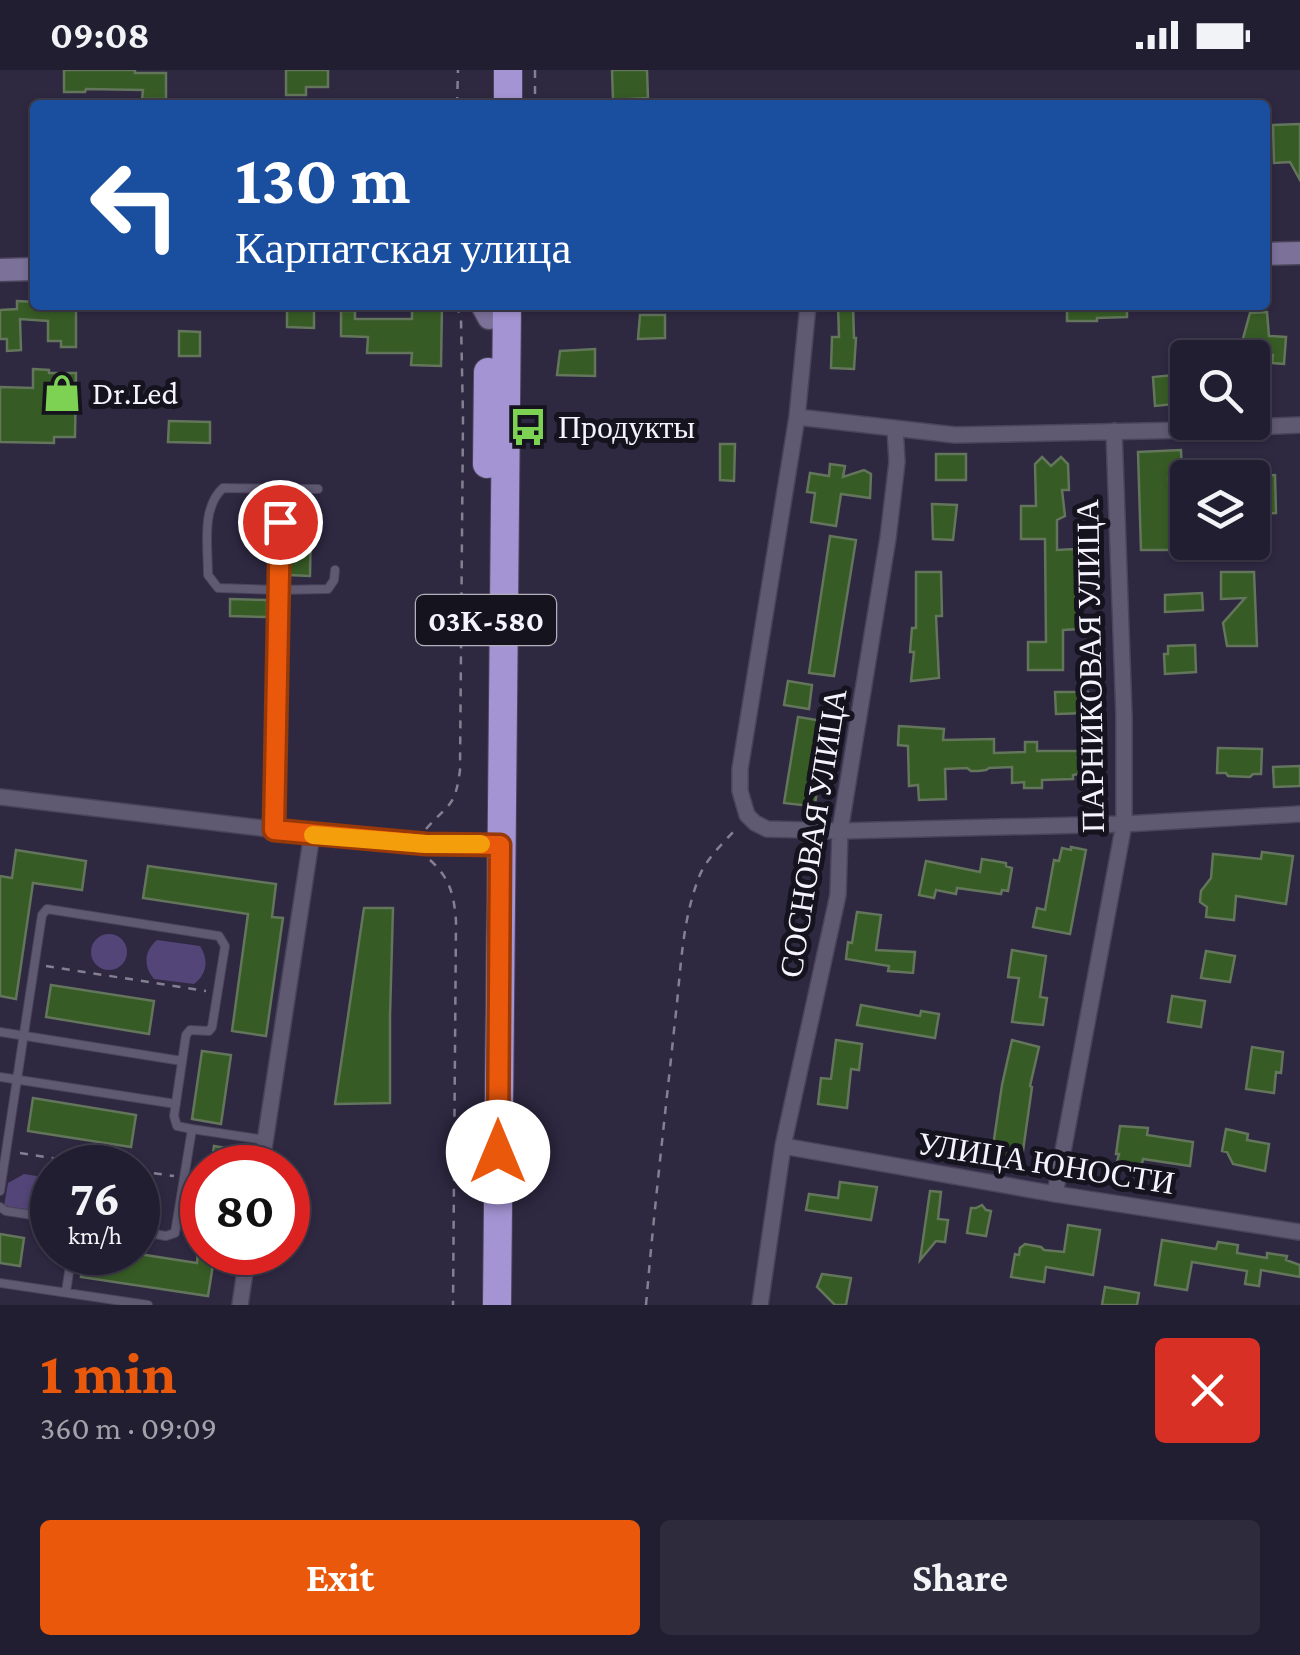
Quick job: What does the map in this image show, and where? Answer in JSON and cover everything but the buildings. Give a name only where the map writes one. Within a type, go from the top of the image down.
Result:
[{"type":"highway","points":[[489,70],[489,100]]},
{"type":"highway","points":[[508,70],[508,100]]},
{"type":"highway","name":"03К-580","points":[[484,1305],[492,844],[507,420],[492,310]]},
{"type":"highway","name":"03К-580","points":[[492,844],[497,1305]]},
{"type":"street","points":[[1270,254],[1300,253]]},
{"type":"street","points":[[0,270],[30,269]]},
{"type":"street","points":[[808,310],[797,417],[740,769],[740,791],[747,815],[767,828],[840,831],[1124,824],[1300,814]]},
{"type":"street","points":[[797,417],[955,435],[1300,425]]},
{"type":"street","name":"СОСНОВАЯ УЛИЦА","points":[[760,1305],[783,1146],[838,895],[840,831],[888,538],[897,462],[895,428]]},
{"type":"street","name":"ПАРНИКОВАЯ УЛИЦА","points":[[1055,1194],[1124,824],[1114,431]]},
{"type":"street","points":[[0,796],[312,834],[426,844],[492,844]]},
{"type":"street","points":[[264,1145],[312,834]]},
{"type":"street","name":"УЛИЦА ЮНОСТИ","points":[[783,1146],[1300,1232]]},
{"type":"street","points":[[240,1305],[245,1275]]},
{"type":"lane","points":[[318,489],[223,488],[209,506],[208,575],[218,588],[328,589],[335,570]]},
{"type":"lane","points":[[274,830],[281,489]]},
{"type":"lane","points":[[0,1191],[42,914],[47,908],[219,936],[225,946],[211,1029],[187,1032],[174,1122],[192,1130],[265,1140]]},
{"type":"lane","points":[[0,1032],[182,1061]]},
{"type":"lane","points":[[0,1077],[176,1104]]},
{"type":"lane","points":[[190,1145],[192,1130]]},
{"type":"lane","points":[[160,1235],[175,1233],[180,1206]]},
{"type":"lane","points":[[0,1207],[30,1215]]},
{"type":"lane","points":[[66,1292],[69,1275]]},
{"type":"lane","points":[[0,1283],[148,1305]]},
{"type":"path","points":[[457,100],[458,70]]},
{"type":"path","points":[[535,70],[535,100]]},
{"type":"path","points":[[453,1305],[456,921],[454,891],[441,870],[426,857],[426,827],[444,814],[456,795],[460,770],[463,418],[459,310]]},
{"type":"path","points":[[646,1305],[656,1176],[688,908],[700,872],[747,815]]},
{"type":"path","points":[[35,964],[217,993]]},
{"type":"path","points":[[6,1151],[30,1155]]},
{"type":"shaded area","points":[[109,934],[122,939],[127,952],[122,965],[109,970],[96,965],[91,952],[96,939]]},
{"type":"shaded area","points":[[157,940],[200,946],[205,956],[202,976],[194,984],[154,979],[146,959]]},
{"type":"shaded area","points":[[30,1175],[30,1210],[4,1206],[8,1183]]},
{"type":"slow traffic","points":[[313,835],[481,844]]},
{"type":"place","name":"Dr.Led","points":[[62,393]]},
{"type":"place","name":"Продукты","points":[[528,427]]},
{"type":"route","points":[[280,522],[274,830],[426,844],[500,845],[498,1152]]}]
